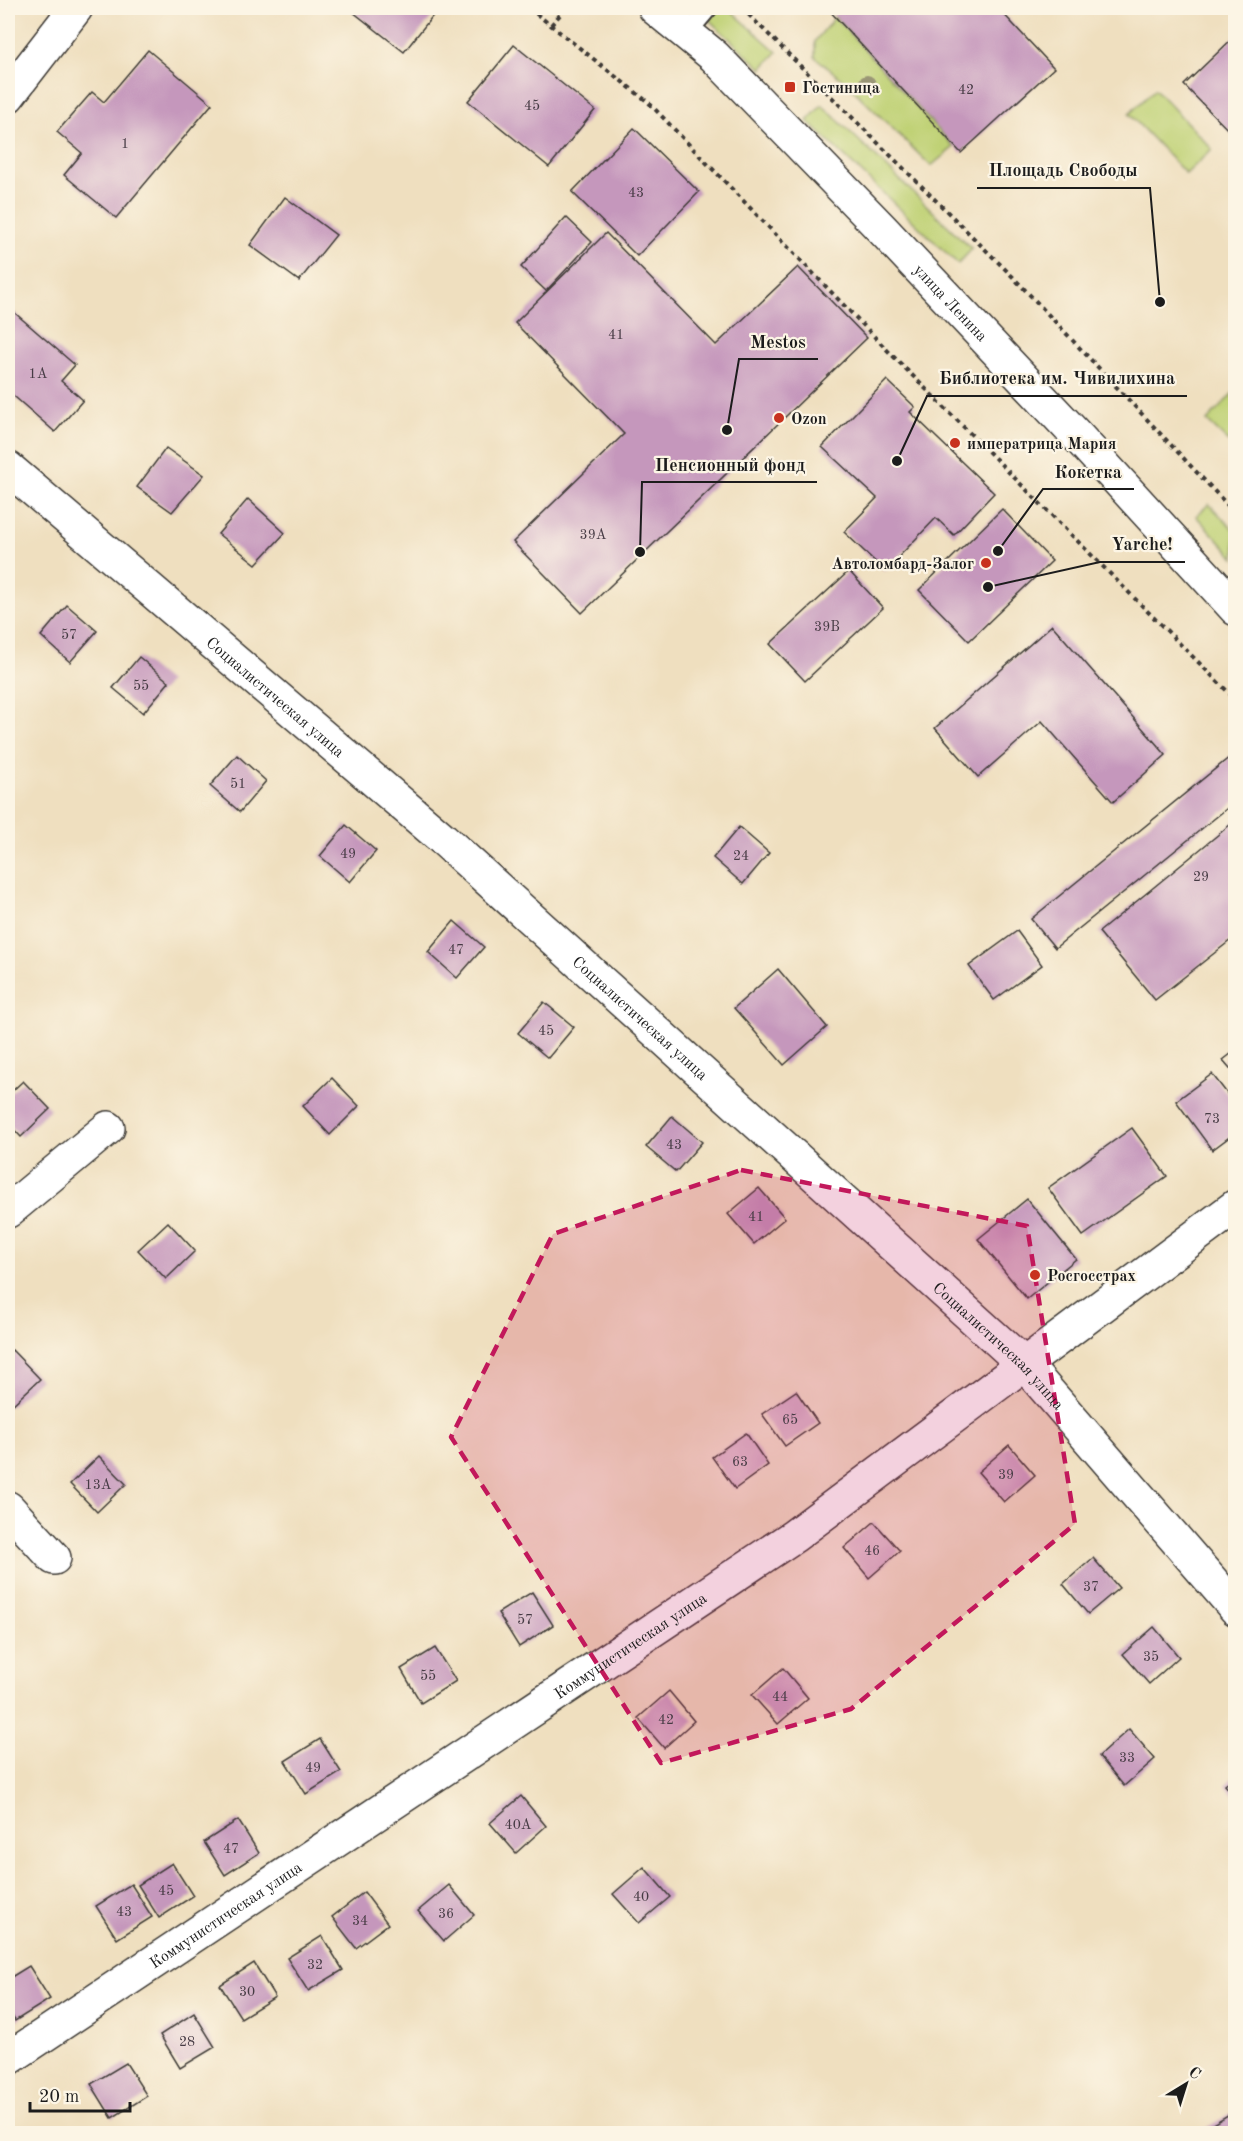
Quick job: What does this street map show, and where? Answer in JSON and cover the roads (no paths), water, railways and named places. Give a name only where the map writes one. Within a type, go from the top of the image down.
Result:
[{"type":"street","points":[[8,96],[76,8]]},
{"type":"street","name":"улица Ленина","points":[[656,8],[714,56],[882,228],[1236,609]]},
{"type":"street","name":"Социалистическая улица","points":[[8,468],[443,839],[1025,1365],[1236,1609]]},
{"type":"street","points":[[8,1211],[108,1128]]},
{"type":"street","name":"Коммунистическая улица","points":[[8,2059],[794,1536],[1236,1206]]},
{"type":"street","points":[[8,1508],[54,1558]]},
{"type":"lane","points":[[687,34],[709,8]]},
{"type":"place","name":"Гостиница","points":[[790,87]]},
{"type":"place","name":"Площадь Свободы","points":[[1160,302]]},
{"type":"place","name":"Ozon","points":[[779,418]]},
{"type":"place","name":"Mestos","points":[[727,430]]},
{"type":"place","name":"императрица Мария","points":[[955,443]]},
{"type":"place","name":"Библиотека им. Чивилихина","points":[[897,461]]},
{"type":"place","name":"Кокетка","points":[[998,551]]},
{"type":"place","name":"Пенсионный фонд","points":[[640,552]]},
{"type":"place","name":"Автоломбард-Залог","points":[[986,563]]},
{"type":"place","name":"Yarche!","points":[[988,587]]},
{"type":"place","name":"Росгосстрах","points":[[1035,1275]]}]
